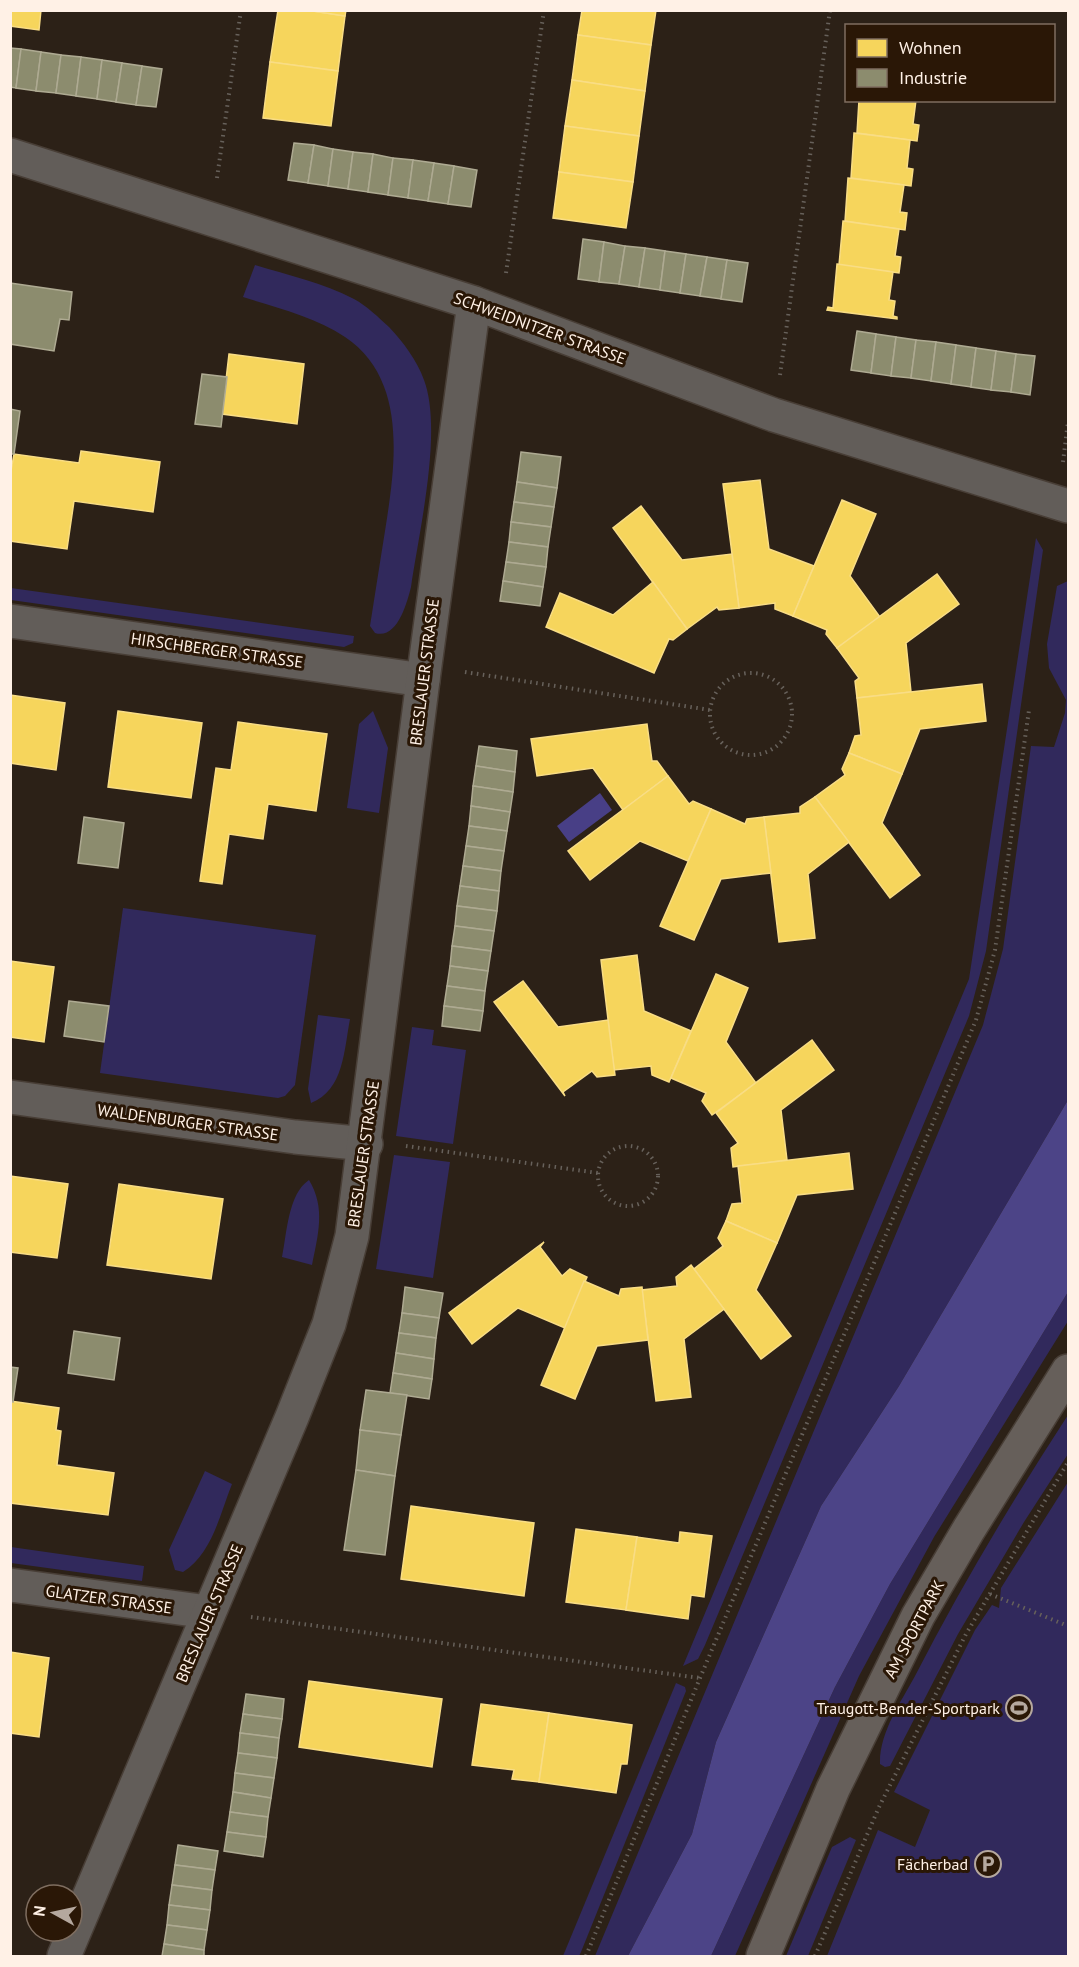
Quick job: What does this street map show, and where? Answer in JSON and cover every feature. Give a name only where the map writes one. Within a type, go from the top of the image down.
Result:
[{"type":"street","name":"SCHWEIDNITZER STRASSE","points":[[10,155],[474,303],[774,415],[1068,506]]},
{"type":"street","name":"BRESLAUER STRASSE","points":[[64,1956],[292,1417],[329,1324],[352,1236],[366,1144],[423,680],[474,303]]},
{"type":"street","name":"HIRSCHBERGER STRASSE","points":[[10,621],[423,680]]},
{"type":"street","name":"WALDENBURGER STRASSE","points":[[10,1097],[295,1137],[366,1144]]},
{"type":"street","name":"AM SPORTPARK","points":[[763,1956],[833,1789],[918,1616],[969,1529],[1067,1375]]},
{"type":"street","name":"GLATZER STRASSE","points":[[10,1585],[208,1612]]},
{"type":"path","points":[[207,217],[216,189],[241,10]]},
{"type":"path","points":[[474,303],[507,272],[544,10]]},
{"type":"path","points":[[774,415],[830,10]]},
{"type":"path","points":[[423,680],[465,672],[710,710]]},
{"type":"path","points":[[755,673],[772,679],[786,690],[793,711],[792,722],[782,742],[769,752],[746,756],[725,747],[716,737],[711,724],[710,710],[714,695],[731,677],[755,673]]},
{"type":"path","points":[[586,1956],[976,1020],[995,950],[1029,710]]},
{"type":"path","points":[[366,1144],[395,1145],[598,1173]]},
{"type":"path","points":[[629,1146],[639,1148],[653,1158],[659,1175],[654,1192],[649,1199],[641,1204],[623,1206],[607,1198],[598,1182],[598,1173],[605,1156],[612,1150],[629,1146]]},
{"type":"path","points":[[815,1956],[879,1807],[966,1634],[1068,1462]]},
{"type":"path","points":[[990,1594],[1068,1626]]},
{"type":"path","points":[[208,1612],[700,1678]]},
{"type":"shaded area","points":[[255,265],[330,288],[363,305],[389,327],[399,339],[414,358],[424,380],[431,426],[424,510],[407,602],[395,626],[383,634],[375,633],[370,626],[389,506],[394,453],[393,426],[380,376],[366,355],[334,330],[309,318],[243,297]]},
{"type":"shaded area","points":[[1036,538],[1043,550],[986,951],[969,1016],[705,1645],[698,1659],[683,1666],[969,979]]},
{"type":"shaded area","points":[[1068,581],[1068,1100],[899,1386],[821,1506],[716,1742],[692,1834],[628,1956],[595,1956],[983,1025],[1003,949],[1031,746],[1054,747],[1065,713],[1066,700],[1049,668],[1047,644],[1057,586]]},
{"type":"shaded area","points":[[11,588],[354,636],[353,643],[344,647],[11,600]]},
{"type":"shaded area","points":[[373,711],[388,748],[379,813],[347,808],[359,724]]},
{"type":"shaded area","points":[[600,793],[612,810],[569,842],[557,826]]},
{"type":"shaded area","points":[[123,908],[316,935],[295,1085],[285,1096],[278,1098],[100,1073]]},
{"type":"shaded area","points":[[318,1015],[350,1019],[344,1056],[336,1079],[322,1097],[311,1103],[308,1089]]},
{"type":"shaded area","points":[[412,1027],[434,1030],[432,1045],[466,1050],[453,1144],[396,1136]]},
{"type":"shaded area","points":[[1068,1100],[1068,1292],[890,1584],[835,1687],[711,1956],[628,1956],[692,1834],[716,1742],[821,1506],[899,1386]]},
{"type":"shaded area","points":[[394,1155],[450,1162],[433,1278],[376,1269]]},
{"type":"shaded area","points":[[309,1180],[319,1211],[312,1265],[282,1257],[293,1204],[302,1186]]},
{"type":"shaded area","points":[[1068,1292],[1068,1321],[934,1537],[859,1676],[735,1956],[711,1956],[835,1687],[890,1584]]},
{"type":"shaded area","points":[[1068,1415],[1068,1454],[1024,1522],[958,1634],[890,1766],[885,1767],[880,1764],[883,1741],[898,1707],[988,1544]]},
{"type":"shaded area","points":[[205,1471],[232,1484],[214,1532],[201,1555],[183,1572],[175,1570],[169,1550]]},
{"type":"shaded area","name":"Traugott-Bender-Sportpark","points":[[1068,1482],[1068,1956],[827,1956],[878,1830],[915,1847],[930,1810],[894,1792],[975,1630],[992,1605],[999,1608],[1001,1588]]},
{"type":"shaded area","points":[[11,1547],[144,1566],[142,1581],[11,1563]]},
{"type":"shaded area","points":[[676,1683],[685,1687],[686,1691],[581,1952],[579,1956],[563,1956]]},
{"type":"shaded area","points":[[850,1837],[856,1840],[808,1956],[786,1956],[832,1847]]},
{"type":"building: Wohnen","points":[[10,10],[41,10],[39,30],[10,26]]},
{"type":"building: Wohnen","points":[[278,10],[306,10],[345,16],[338,71],[270,62]]},
{"type":"building: Wohnen","points":[[306,10],[346,10],[345,16]]},
{"type":"building: Wohnen","points":[[582,10],[656,10],[651,45],[578,35]]},
{"type":"building: Wohnen","points":[[578,35],[651,45],[645,91],[572,80]]},
{"type":"building: Wohnen","points":[[270,62],[338,71],[331,126],[263,118]]},
{"type":"building: Wohnen","points":[[572,80],[645,91],[639,136],[565,126]]},
{"type":"building: Wohnen","points":[[859,102],[916,102],[913,124],[919,125],[917,141],[857,133]]},
{"type":"building: Wohnen","points":[[565,126],[639,136],[633,182],[559,172]]},
{"type":"building: Wohnen","points":[[854,133],[910,140],[907,168],[913,169],[911,186],[851,178]]},
{"type":"building: Wohnen","points":[[559,172],[633,182],[626,228],[553,218]]},
{"type":"building: Wohnen","points":[[848,178],[904,185],[900,212],[907,213],[905,230],[845,221]]},
{"type":"building: Wohnen","points":[[843,221],[899,229],[895,256],[901,257],[899,273],[839,265]]},
{"type":"building: Wohnen","points":[[837,264],[893,272],[889,300],[895,301],[893,316],[897,319],[827,310],[828,307],[833,308]]},
{"type":"building: Wohnen","points":[[229,354],[304,364],[297,424],[222,414]]},
{"type":"building: Wohnen","points":[[81,451],[160,462],[153,512],[74,501],[67,549],[10,541],[10,476],[14,454],[79,463]]},
{"type":"building: Wohnen","points":[[760,480],[769,549],[814,566],[793,616],[775,609],[775,603],[739,608],[723,484]]},
{"type":"building: Wohnen","points":[[842,500],[876,514],[850,576],[880,617],[837,648],[826,634],[827,630],[793,616]]},
{"type":"building: Wohnen","points":[[641,506],[682,560],[732,554],[739,608],[719,610],[717,607],[687,629],[613,528]]},
{"type":"building: Wohnen","points":[[937,574],[959,604],[906,643],[911,692],[857,698],[855,681],[859,678],[837,648]]},
{"type":"building: Wohnen","points":[[653,582],[687,629],[673,640],[669,639],[654,673],[546,627],[560,593],[613,615]]},
{"type":"building: Wohnen","points":[[982,684],[986,721],[920,729],[902,774],[849,753],[855,736],[861,735],[857,698]]},
{"type":"building: Wohnen","points":[[10,695],[65,703],[56,770],[10,763]]},
{"type":"building: Wohnen","points":[[118,711],[202,723],[191,798],[108,787]]},
{"type":"building: Wohnen","points":[[238,722],[327,734],[316,811],[268,804],[263,839],[229,834],[222,884],[200,881],[216,768],[231,770]]},
{"type":"building: Wohnen","points":[[647,724],[652,761],[657,761],[668,776],[623,810],[593,768],[537,776],[531,739]]},
{"type":"building: Wohnen","points":[[849,753],[902,774],[882,823],[920,875],[890,898],[815,797],[845,775],[842,769]]},
{"type":"building: Wohnen","points":[[668,776],[689,804],[693,801],[711,809],[688,861],[640,841],[590,880],[568,851]]},
{"type":"building: Wohnen","points":[[815,797],[849,842],[808,874],[815,938],[779,942],[764,817],[800,813],[800,807]]},
{"type":"building: Wohnen","points":[[711,809],[745,824],[747,819],[764,817],[771,873],[721,879],[694,940],[660,926]]},
{"type":"building: Wohnen","points":[[637,955],[644,1011],[691,1031],[669,1082],[652,1075],[651,1066],[614,1070],[601,960]]},
{"type":"building: Wohnen","points":[[10,961],[54,967],[44,1042],[10,1037]]},
{"type":"building: Wohnen","points":[[716,974],[748,988],[726,1042],[756,1083],[712,1115],[702,1101],[706,1093],[671,1078]]},
{"type":"building: Wohnen","points":[[523,981],[558,1027],[608,1020],[615,1075],[597,1077],[592,1071],[563,1092],[565,1096],[494,1002]]},
{"type":"building: Wohnen","points":[[812,1040],[834,1070],[781,1110],[787,1160],[733,1167],[731,1148],[738,1143],[716,1113]]},
{"type":"building: Wohnen","points":[[849,1153],[853,1189],[797,1195],[777,1243],[726,1221],[732,1204],[742,1203],[738,1166]]},
{"type":"building: Wohnen","points":[[10,1176],[68,1184],[57,1258],[10,1252]]},
{"type":"building: Wohnen","points":[[119,1184],[223,1199],[211,1279],[107,1265]]},
{"type":"building: Wohnen","points":[[726,1221],[777,1243],[756,1290],[791,1336],[761,1359],[694,1269],[723,1246],[718,1238]]},
{"type":"building: Wohnen","points":[[544,1242],[540,1247],[562,1276],[570,1269],[587,1277],[565,1328],[518,1308],[472,1344],[449,1313]]},
{"type":"building: Wohnen","points":[[691,1265],[724,1309],[684,1339],[691,1397],[656,1401],[642,1290],[677,1286],[676,1277]]},
{"type":"building: Wohnen","points":[[584,1281],[619,1296],[621,1289],[642,1287],[648,1340],[597,1346],[575,1399],[541,1385]]},
{"type":"building: Wohnen","points":[[10,1401],[59,1408],[56,1430],[61,1431],[57,1465],[114,1473],[108,1515],[10,1503]]},
{"type":"building: Wohnen","points":[[411,1506],[534,1523],[524,1596],[401,1579]]},
{"type":"building: Wohnen","points":[[576,1529],[637,1537],[626,1610],[566,1602]]},
{"type":"building: Wohnen","points":[[680,1532],[712,1536],[704,1597],[691,1595],[688,1619],[626,1610],[637,1537],[679,1543]]},
{"type":"building: Wohnen","points":[[10,1652],[49,1658],[39,1737],[10,1733]]},
{"type":"building: Wohnen","points":[[309,1681],[442,1699],[432,1767],[299,1747]]},
{"type":"building: Wohnen","points":[[481,1704],[549,1713],[539,1782],[512,1779],[514,1770],[472,1765]]},
{"type":"building: Wohnen","points":[[549,1713],[632,1725],[627,1764],[621,1764],[616,1793],[539,1782]]},
{"type":"building: Industrie","points":[[10,48],[21,49],[16,88],[10,87]]},
{"type":"building: Industrie","points":[[21,49],[41,52],[36,91],[16,88]]},
{"type":"building: Industrie","points":[[41,52],[61,55],[56,93],[36,91]]},
{"type":"building: Industrie","points":[[61,55],[81,57],[76,96],[56,93]]},
{"type":"building: Industrie","points":[[81,57],[102,60],[97,99],[76,96]]},
{"type":"building: Industrie","points":[[102,60],[122,63],[116,102],[97,99]]},
{"type":"building: Industrie","points":[[122,63],[142,66],[136,105],[116,102]]},
{"type":"building: Industrie","points":[[142,66],[162,69],[156,107],[136,105]]},
{"type":"building: Industrie","points":[[294,143],[314,145],[308,183],[288,180]]},
{"type":"building: Industrie","points":[[314,145],[333,149],[328,186],[308,183]]},
{"type":"building: Industrie","points":[[333,149],[353,152],[348,189],[328,186]]},
{"type":"building: Industrie","points":[[353,152],[373,154],[368,192],[348,189]]},
{"type":"building: Industrie","points":[[373,154],[393,158],[388,195],[368,192]]},
{"type":"building: Industrie","points":[[393,158],[413,160],[408,198],[388,195]]},
{"type":"building: Industrie","points":[[413,160],[434,163],[428,201],[408,198]]},
{"type":"building: Industrie","points":[[434,163],[454,166],[448,204],[428,201]]},
{"type":"building: Industrie","points":[[454,166],[477,170],[471,207],[448,204]]},
{"type":"building: Industrie","points":[[583,239],[604,242],[599,282],[578,279]]},
{"type":"building: Industrie","points":[[604,242],[625,246],[619,284],[599,282]]},
{"type":"building: Industrie","points":[[625,246],[645,248],[639,287],[619,284]]},
{"type":"building: Industrie","points":[[645,248],[665,251],[660,290],[639,287]]},
{"type":"building: Industrie","points":[[665,251],[686,254],[680,293],[660,290]]},
{"type":"building: Industrie","points":[[686,254],[707,257],[700,296],[680,293]]},
{"type":"building: Industrie","points":[[707,257],[727,260],[721,299],[700,296]]},
{"type":"building: Industrie","points":[[727,260],[748,263],[742,302],[721,299]]},
{"type":"building: Industrie","points":[[10,283],[72,292],[69,320],[60,319],[54,351],[10,344]]},
{"type":"building: Industrie","points":[[857,331],[876,334],[871,373],[851,370]]},
{"type":"building: Industrie","points":[[876,334],[896,337],[891,376],[871,373]]},
{"type":"building: Industrie","points":[[896,337],[916,340],[911,378],[891,376]]},
{"type":"building: Industrie","points":[[916,340],[936,342],[931,381],[911,378]]},
{"type":"building: Industrie","points":[[936,342],[956,345],[951,384],[931,381]]},
{"type":"building: Industrie","points":[[956,345],[976,348],[971,387],[951,384]]},
{"type":"building: Industrie","points":[[976,348],[996,351],[991,390],[971,387]]},
{"type":"building: Industrie","points":[[996,351],[1016,354],[1011,392],[991,390]]},
{"type":"building: Industrie","points":[[1016,354],[1035,356],[1030,395],[1011,392]]},
{"type":"building: Industrie","points":[[202,374],[227,377],[221,427],[195,424]]},
{"type":"building: Industrie","points":[[10,409],[20,411],[14,454],[10,454]]},
{"type":"building: Industrie","points":[[521,452],[561,457],[557,488],[517,482]]},
{"type":"building: Industrie","points":[[517,482],[557,488],[554,507],[514,502]]},
{"type":"building: Industrie","points":[[514,502],[554,507],[551,527],[511,522]]},
{"type":"building: Industrie","points":[[511,522],[551,527],[548,547],[509,542]]},
{"type":"building: Industrie","points":[[509,542],[548,547],[546,567],[506,562]]},
{"type":"building: Industrie","points":[[506,562],[546,567],[543,587],[503,581]]},
{"type":"building: Industrie","points":[[503,581],[543,587],[540,606],[500,601]]},
{"type":"building: Industrie","points":[[479,746],[517,751],[515,772],[476,766]]},
{"type":"building: Industrie","points":[[476,766],[515,772],[513,792],[473,786]]},
{"type":"building: Industrie","points":[[473,786],[513,792],[510,812],[471,806]]},
{"type":"building: Industrie","points":[[471,806],[510,812],[507,831],[469,826]]},
{"type":"building: Industrie","points":[[84,817],[124,823],[118,868],[78,863]]},
{"type":"building: Industrie","points":[[469,826],[507,831],[504,851],[466,846]]},
{"type":"building: Industrie","points":[[466,846],[504,851],[501,871],[463,866]]},
{"type":"building: Industrie","points":[[463,866],[501,871],[499,891],[460,886]]},
{"type":"building: Industrie","points":[[460,886],[499,891],[497,911],[457,906]]},
{"type":"building: Industrie","points":[[457,906],[497,911],[494,931],[455,926]]},
{"type":"building: Industrie","points":[[455,926],[494,931],[491,951],[452,946]]},
{"type":"building: Industrie","points":[[452,946],[491,951],[488,971],[450,966]]},
{"type":"building: Industrie","points":[[450,966],[488,971],[485,991],[447,986]]},
{"type":"building: Industrie","points":[[447,986],[485,991],[483,1011],[444,1006]]},
{"type":"building: Industrie","points":[[69,1001],[109,1006],[104,1042],[64,1036]]},
{"type":"building: Industrie","points":[[444,1006],[483,1011],[480,1031],[442,1026]]},
{"type":"building: Industrie","points":[[405,1287],[443,1293],[439,1318],[402,1313]]},
{"type":"building: Industrie","points":[[402,1313],[439,1318],[436,1338],[399,1333]]},
{"type":"building: Industrie","points":[[74,1331],[120,1338],[114,1380],[68,1373]]},
{"type":"building: Industrie","points":[[399,1333],[436,1338],[434,1359],[396,1353]]},
{"type":"building: Industrie","points":[[396,1353],[434,1359],[432,1379],[393,1373]]},
{"type":"building: Industrie","points":[[10,1367],[18,1368],[13,1402],[10,1401]]},
{"type":"building: Industrie","points":[[393,1373],[432,1379],[429,1399],[390,1393]]},
{"type":"building: Industrie","points":[[366,1390],[407,1395],[401,1435],[360,1430]]},
{"type":"building: Industrie","points":[[360,1430],[401,1435],[395,1476],[356,1470]]},
{"type":"building: Industrie","points":[[356,1470],[395,1476],[385,1555],[344,1550]]},
{"type":"building: Industrie","points":[[246,1694],[284,1699],[282,1719],[243,1714]]},
{"type":"building: Industrie","points":[[243,1714],[282,1719],[279,1738],[240,1733]]},
{"type":"building: Industrie","points":[[240,1733],[279,1738],[277,1758],[238,1753]]},
{"type":"building: Industrie","points":[[238,1753],[277,1758],[274,1778],[235,1773]]},
{"type":"building: Industrie","points":[[235,1773],[274,1778],[271,1798],[233,1792]]},
{"type":"building: Industrie","points":[[233,1792],[271,1798],[268,1817],[230,1812]]},
{"type":"building: Industrie","points":[[230,1812],[268,1817],[266,1837],[227,1832]]},
{"type":"building: Industrie","points":[[227,1832],[266,1837],[263,1857],[224,1851]]},
{"type":"building: Industrie","points":[[178,1845],[218,1851],[215,1870],[175,1865]]},
{"type":"building: Industrie","points":[[175,1865],[215,1870],[212,1890],[172,1885]]},
{"type":"building: Industrie","points":[[172,1885],[212,1890],[210,1910],[169,1905]]},
{"type":"building: Industrie","points":[[169,1905],[210,1910],[207,1930],[167,1925]]},
{"type":"building: Industrie","points":[[167,1925],[207,1930],[204,1950],[164,1944]]},
{"type":"building: Industrie","points":[[164,1944],[204,1950],[204,1956],[162,1956]]},
{"type":"place","name":"Traugott-Bender-Sportpark","points":[[1019,1708]]},
{"type":"place","name":"Fächerbad","points":[[988,1864]]}]
